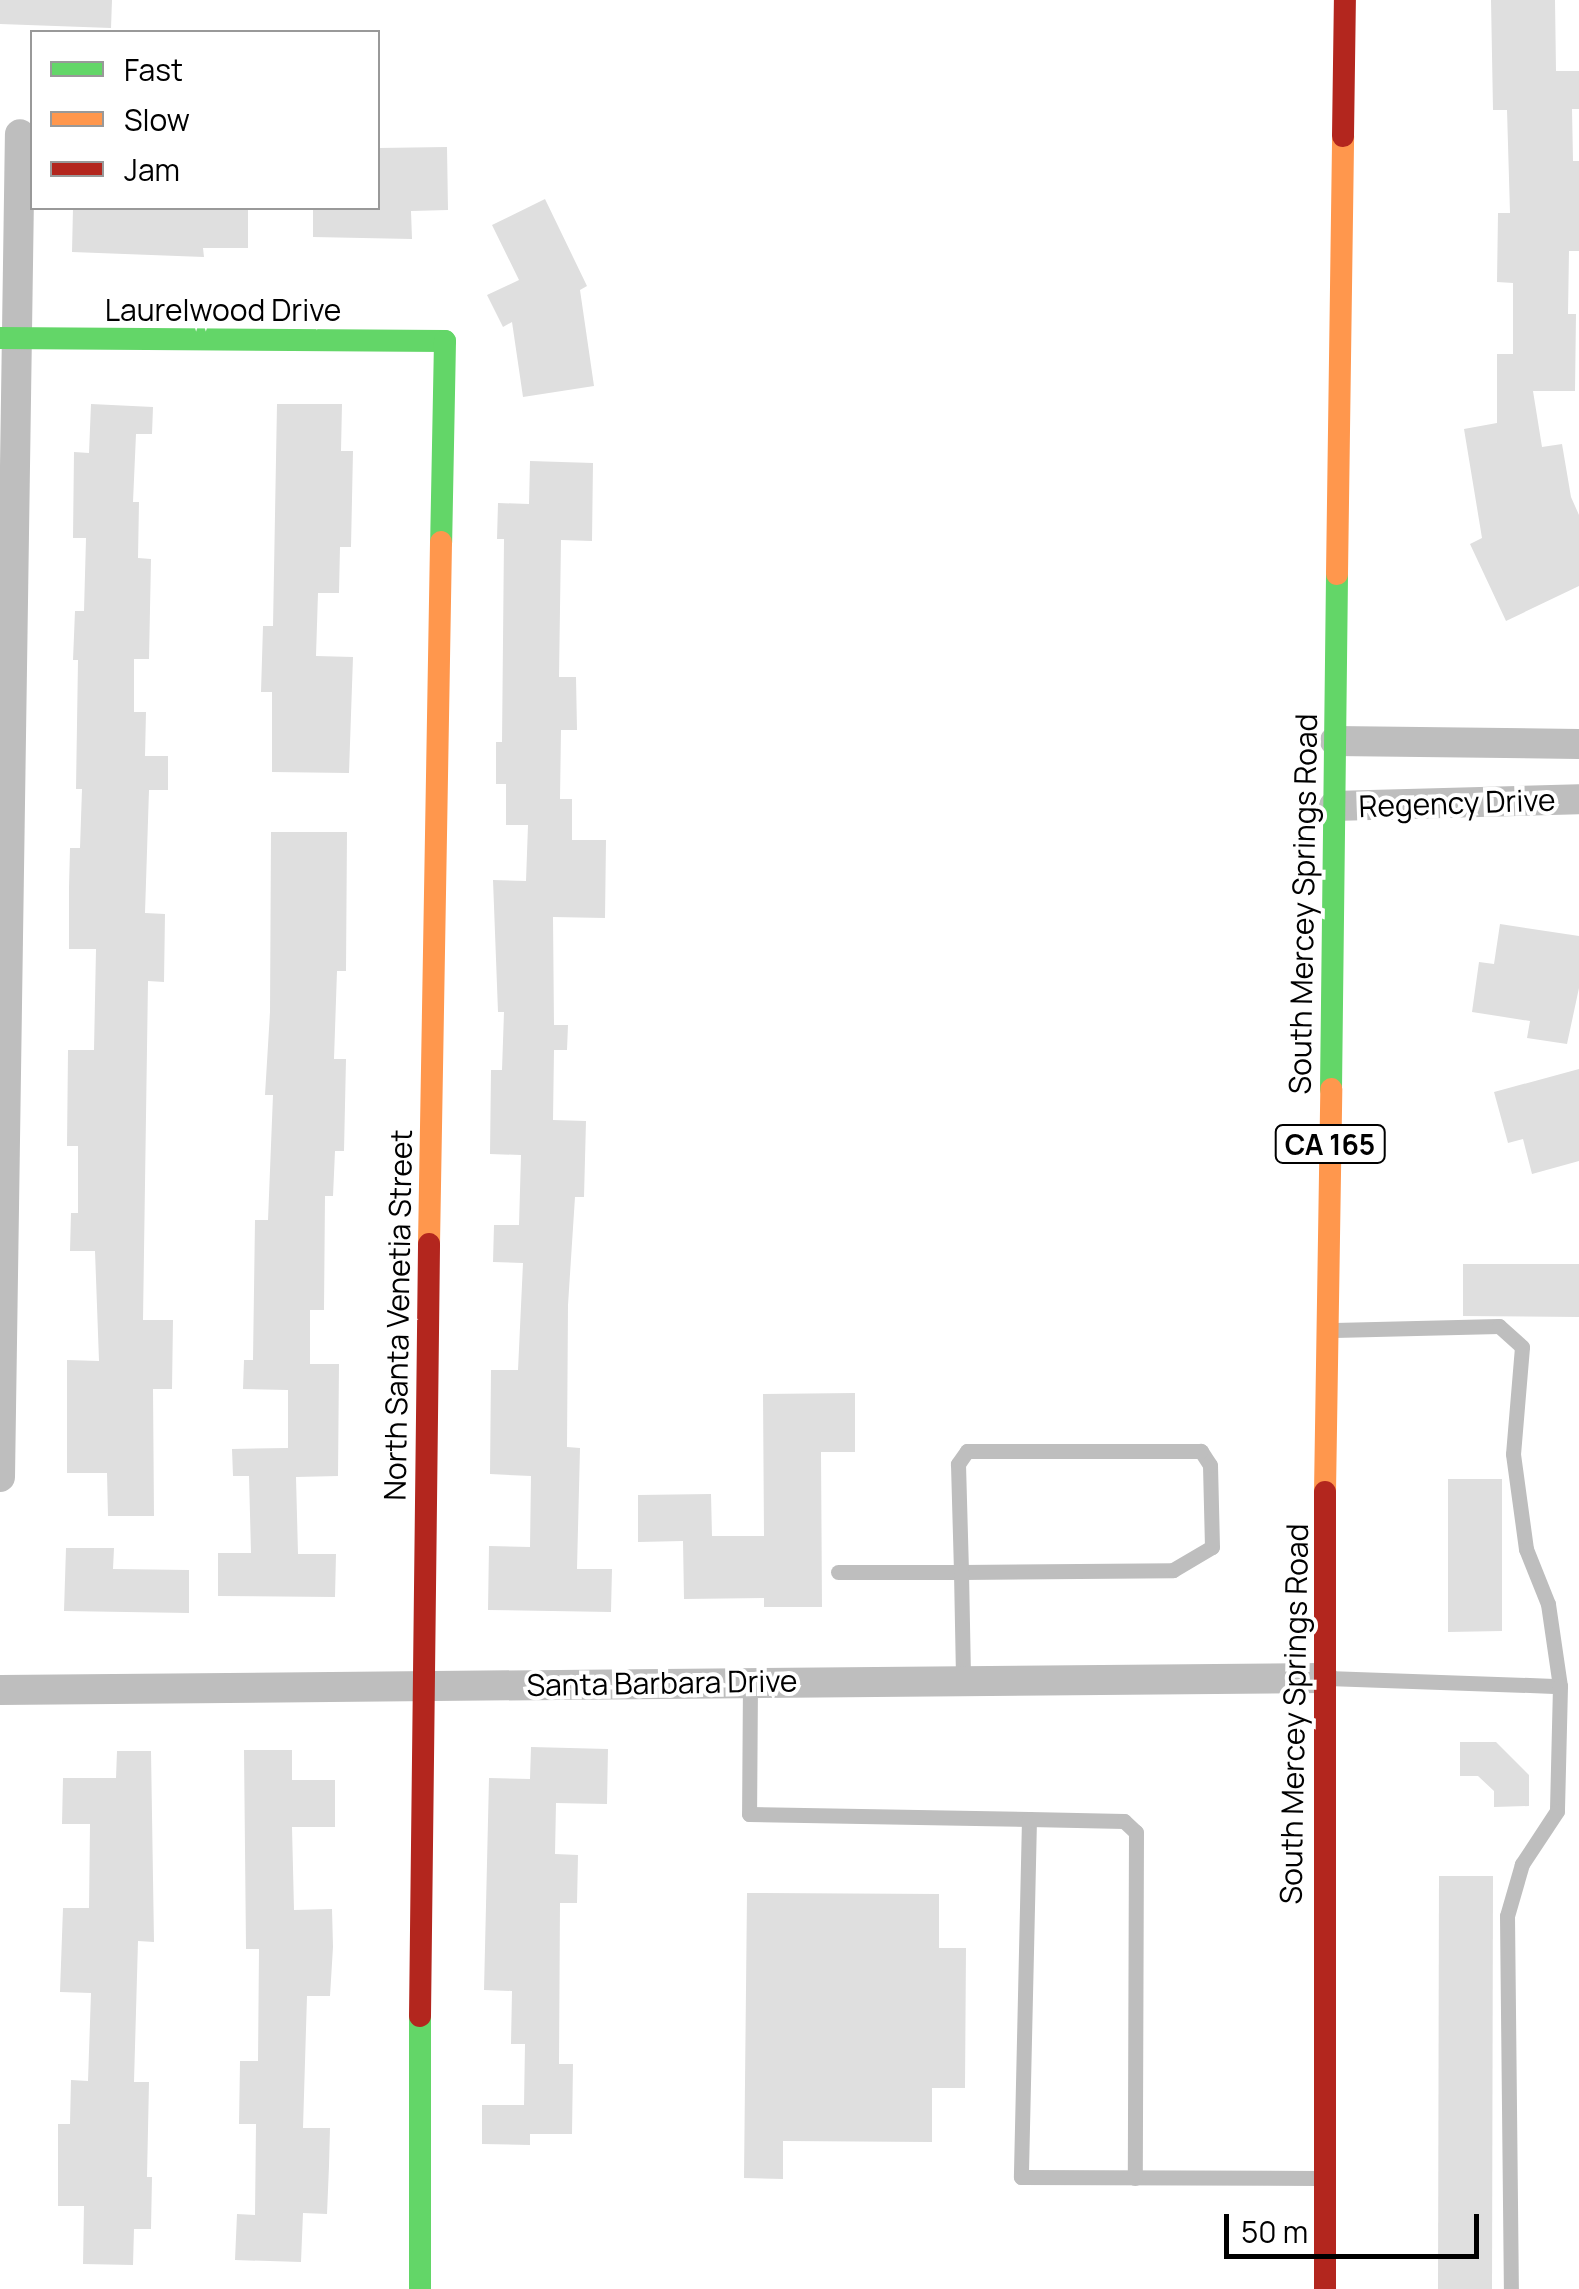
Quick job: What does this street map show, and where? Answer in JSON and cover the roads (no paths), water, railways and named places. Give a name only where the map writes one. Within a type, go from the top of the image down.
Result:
[{"type":"street","name":"South Mercey Springs Road","points":[[1325,2289],[1324,1678],[1345,0]]},
{"type":"street","points":[[0,1477],[9,338],[20,134]]},
{"type":"street","name":"Laurelwood Drive","points":[[9,338],[445,341]]},
{"type":"street","name":"North Santa Venetia Street","points":[[420,2289],[421,1688],[445,341]]},
{"type":"street","name":"Regency Drive","points":[[1335,741],[1579,744]]},
{"type":"street","name":"Regency Drive","points":[[1334,806],[1579,800]]},
{"type":"street","name":"Santa Barbara Drive","points":[[0,1690],[1324,1678]]},
{"type":"lane","points":[[1328,1330],[1498,1326],[1522,1347],[1513,1454],[1526,1549],[1548,1604],[1560,1686],[1557,1811],[1522,1864],[1507,1916],[1511,2289]]},
{"type":"lane","points":[[838,1572],[961,1572],[1173,1570],[1212,1547],[1210,1465],[1201,1451],[967,1450],[958,1464],[961,1572],[963,1680]]},
{"type":"lane","points":[[1324,1678],[1560,1686]]},
{"type":"lane","points":[[750,1681],[749,1814],[1124,1821],[1136,1832],[1135,2178]]},
{"type":"lane","points":[[1029,1819],[1021,2177],[1324,2178]]}]
